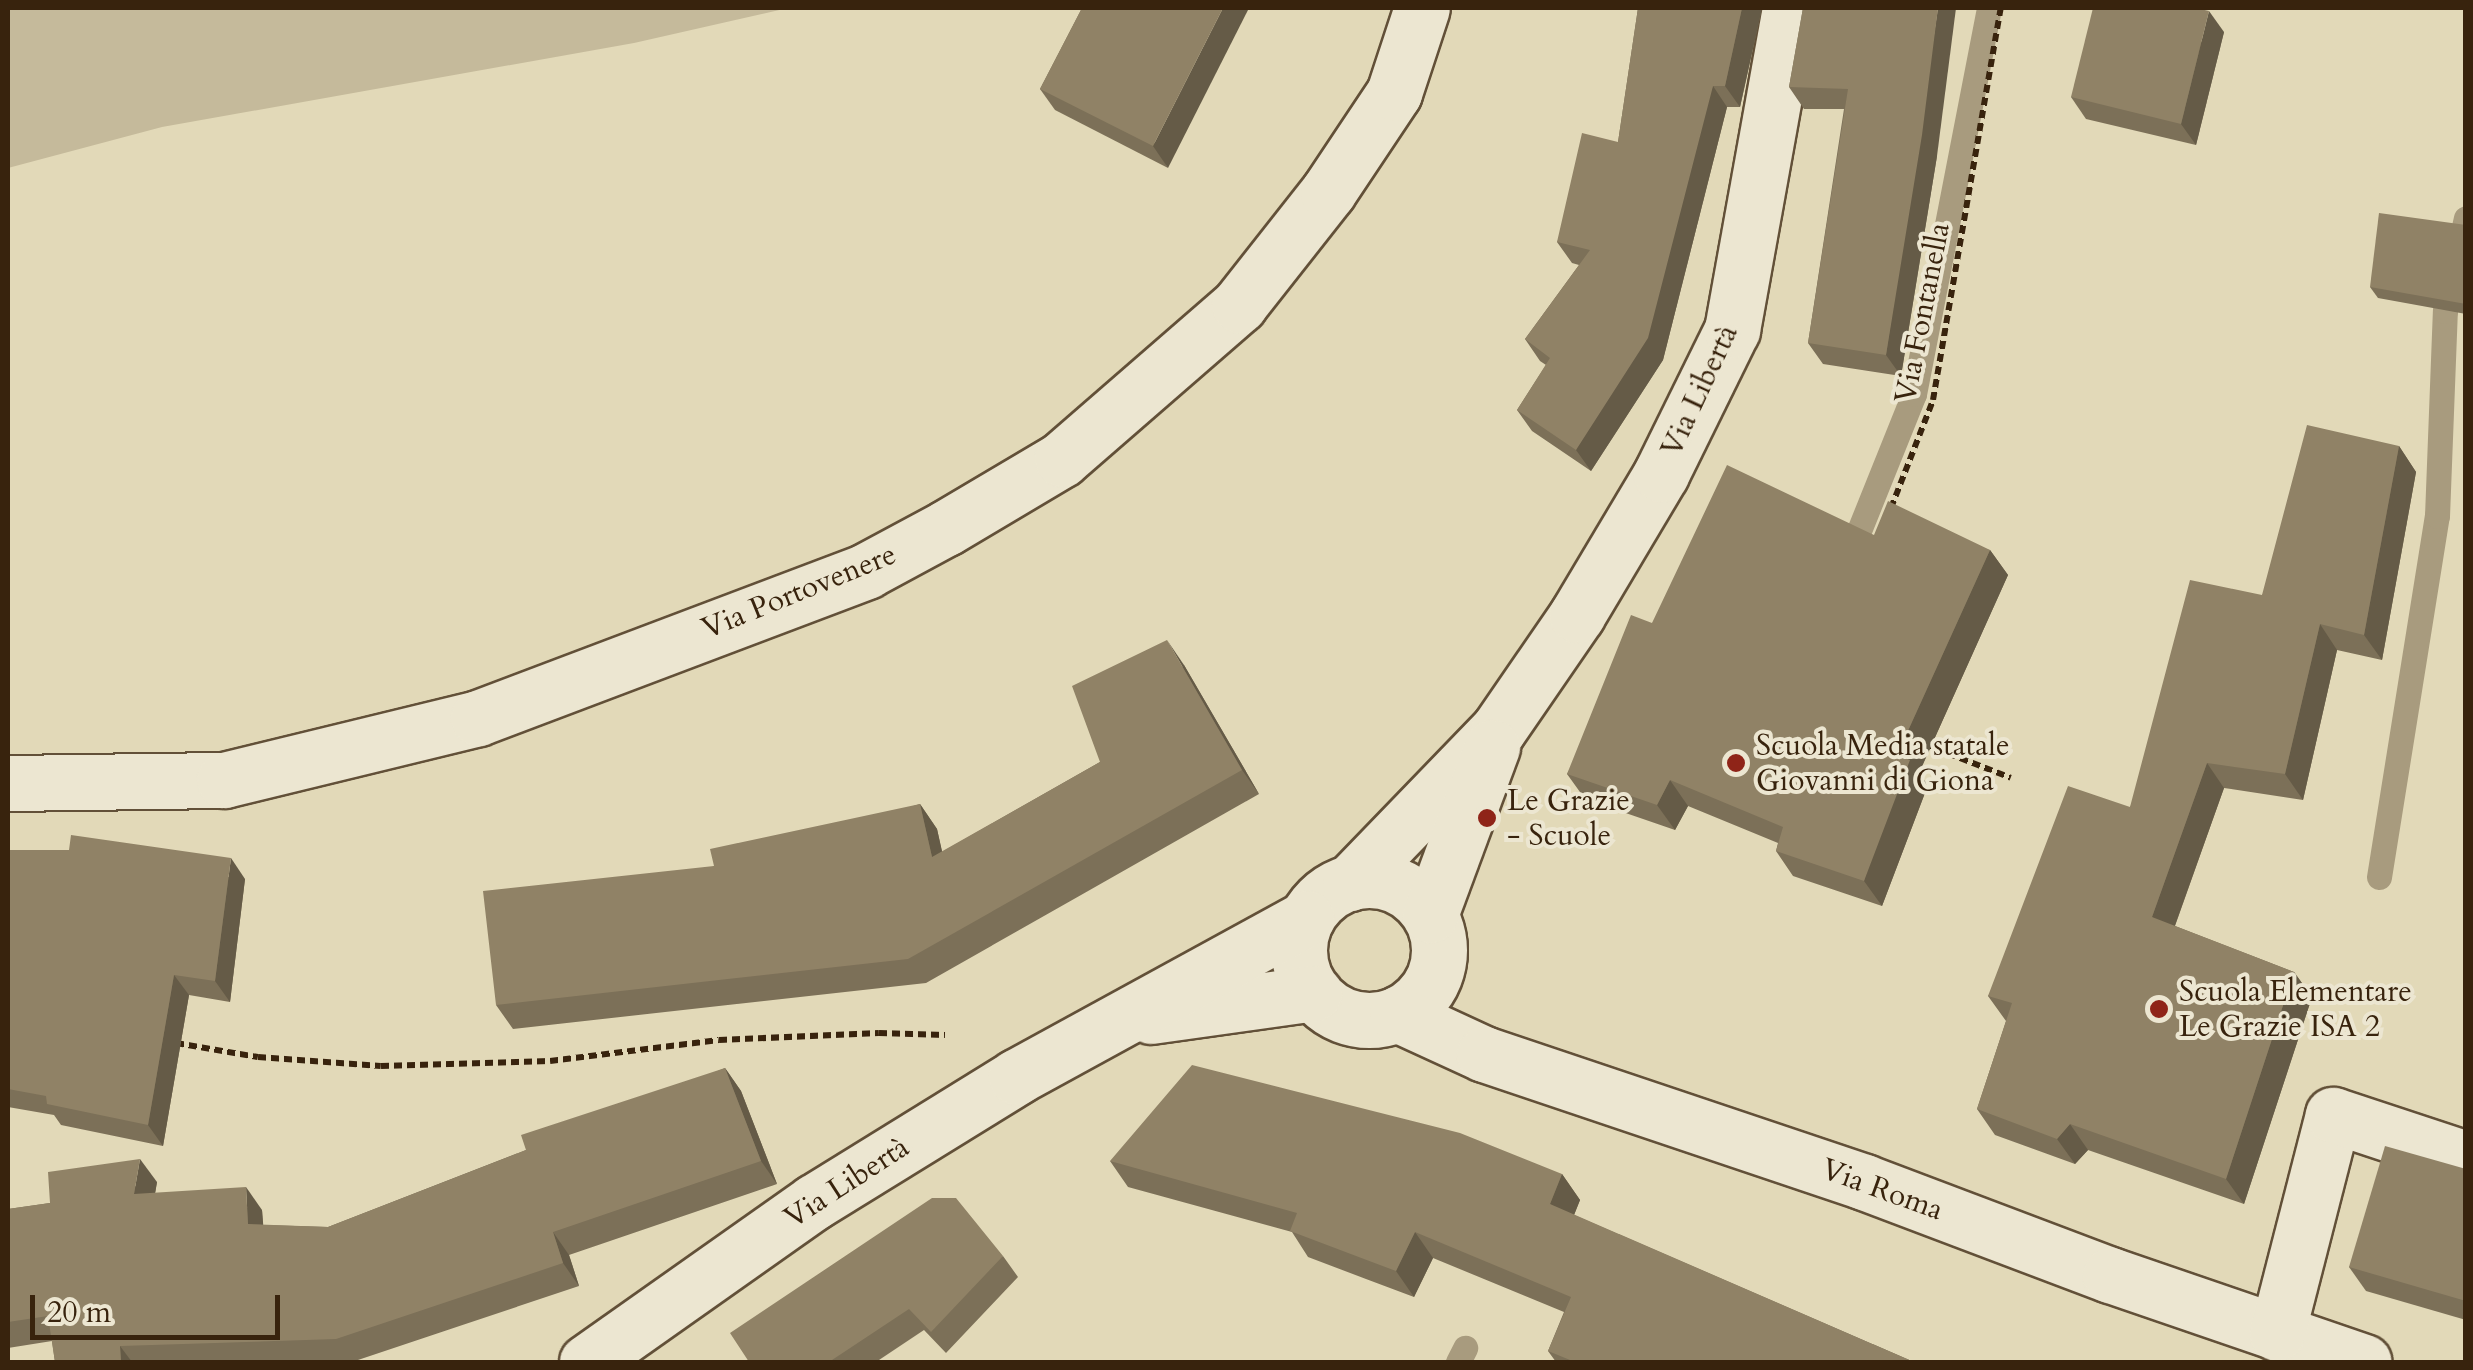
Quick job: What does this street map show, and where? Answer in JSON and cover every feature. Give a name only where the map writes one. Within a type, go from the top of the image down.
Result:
[{"type":"street","name":"Via Portovenere","points":[[8,783],[224,780],[478,718],[866,570],[946,528],[1062,459],[1239,306],[1328,192],[1394,93],[1422,8]]},
{"type":"street","name":"Via Libertà","points":[[1350,883],[1498,730],[1576,615],[1662,474],[1732,330],[1790,8]]},
{"type":"street","name":"Via Libertà","points":[[1434,938],[1498,730]]},
{"type":"street","points":[[1434,938],[1431,983],[1417,1001],[1398,1014],[1376,1020],[1352,1019],[1314,994],[1298,956],[1306,918],[1333,890],[1373,880],[1395,886],[1415,898],[1434,938],[1484,1054]]},
{"type":"street","name":"Via Libertà","points":[[586,1362],[814,1202],[1016,1076],[1306,918]]},
{"type":"street","name":"Via Libertà","points":[[1118,1020],[1314,994]]},
{"type":"street","name":"Via Roma","points":[[1398,1014],[1484,1054],[1864,1182],[2364,1362]]},
{"type":"street","points":[[2277,1333],[2333,1115],[2466,1159]]},
{"type":"path","name":"Via Fontanella","points":[[1886,524],[1933,400],[2001,8]]},
{"type":"path","points":[[1905,736],[2012,778]]},
{"type":"path","points":[[166,1041],[258,1056],[381,1066],[550,1061],[719,1040],[879,1033],[956,1036]]},
{"type":"shaded area","points":[[8,8],[788,8],[634,43],[162,127],[8,168]]},
{"type":"building","points":[[1082,8],[1223,8],[1153,146],[1040,89]]},
{"type":"building","points":[[1638,8],[1742,8],[1725,86],[1713,86],[1648,338],[1576,450],[1517,410],[1550,358],[1525,339],[1590,250],[1557,242],[1582,133],[1618,142]]},
{"type":"building","points":[[1803,8],[1938,8],[1886,355],[1808,343],[1848,89],[1789,87]]},
{"type":"building","points":[[2093,8],[2209,11],[2181,124],[2071,97]]},
{"type":"building","points":[[2379,213],[2466,225],[2466,304],[2370,287]]},
{"type":"building","points":[[2307,425],[2399,446],[2364,635],[2320,624],[2285,774],[2207,763],[2152,917],[2294,972],[2226,1179],[2070,1124],[2057,1139],[1977,1109],[2012,1003],[1988,996],[2068,786],[2130,807],[2190,580],[2262,595]]},
{"type":"building","points":[[1727,465],[1874,535],[1888,501],[1990,550],[1897,755],[1910,760],[1864,881],[1776,851],[1783,827],[1670,780],[1657,805],[1567,774],[1631,615],[1652,623]]},
{"type":"building","points":[[1167,640],[1242,770],[908,959],[496,1005],[483,891],[714,866],[710,849],[920,804],[932,857],[1100,762],[1072,686]]},
{"type":"building","points":[[71,835],[231,858],[215,981],[174,975],[148,1125],[47,1104],[46,1096],[8,1089],[8,850],[69,850]]},
{"type":"building","points":[[1192,1065],[1460,1133],[1562,1174],[1550,1204],[1914,1362],[1575,1362],[1548,1351],[1571,1297],[1415,1232],[1396,1271],[1290,1231],[1297,1213],[1110,1161]]},
{"type":"building","points":[[725,1068],[761,1161],[553,1232],[563,1263],[336,1339],[120,1346],[121,1362],[55,1362],[48,1316],[8,1322],[8,1209],[50,1203],[48,1172],[140,1159],[134,1194],[246,1187],[248,1224],[328,1227],[526,1150],[521,1135]]},
{"type":"building","points":[[2385,1146],[2466,1169],[2466,1301],[2349,1267]]},
{"type":"building","points":[[932,1198],[956,1198],[1003,1256],[931,1332],[909,1309],[829,1362],[749,1362],[730,1333]]},
{"type":"waterway","points":[[1848,558],[1914,394],[1989,8]]},
{"type":"waterway","points":[[2379,877],[2437,516],[2445,311],[2466,218]]},
{"type":"waterway","points":[[1458,1362],[1465,1348]]},
{"type":"place","name":"Scuola Media statale Giovanni di Giona","points":[[1736,763]]},
{"type":"place","name":"Le Grazie - Scuole","points":[[1487,818]]},
{"type":"place","name":"Scuola Elementare Le Grazie ISA 2","points":[[2159,1009]]}]
